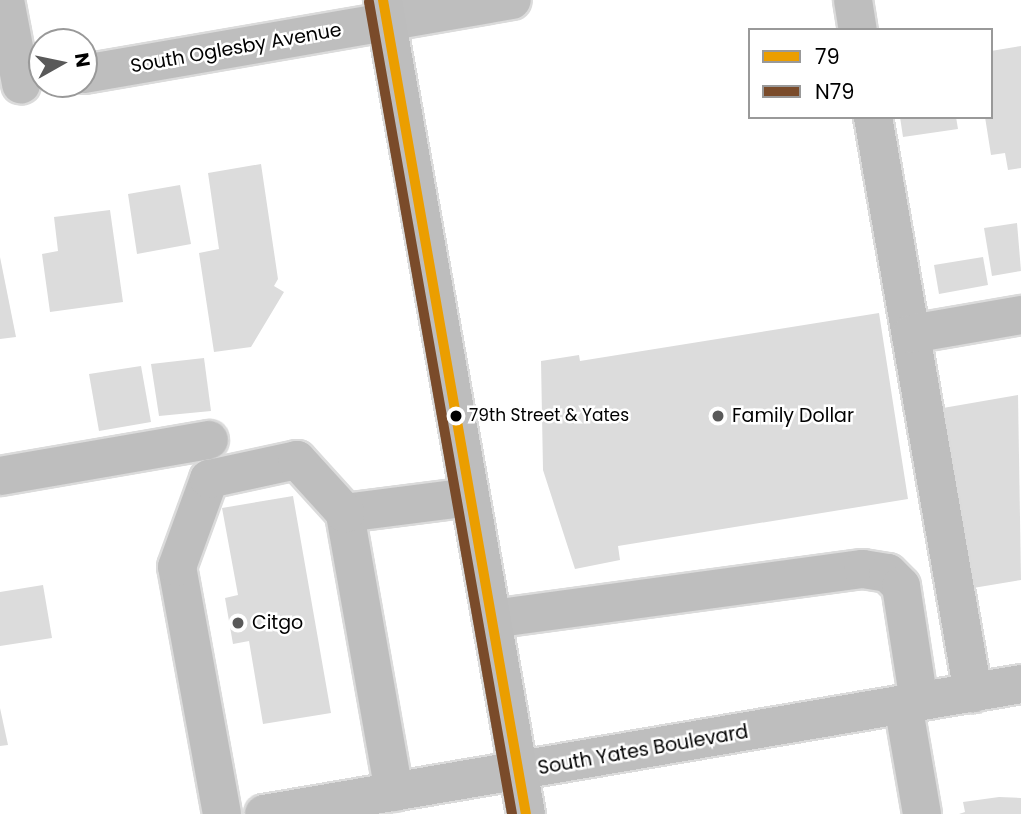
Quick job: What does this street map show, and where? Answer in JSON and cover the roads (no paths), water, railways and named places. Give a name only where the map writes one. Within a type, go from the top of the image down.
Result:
[{"type":"main road","points":[[385,11],[526,814]]},
{"type":"street","points":[[5,0],[21,84]]},
{"type":"street","name":"South Oglesby Avenue","points":[[98,71],[385,11],[512,0]]},
{"type":"street","points":[[853,0],[858,28]]},
{"type":"street","points":[[873,119],[973,692]]},
{"type":"street","points":[[911,334],[1021,315]]},
{"type":"street","points":[[0,476],[209,440]]},
{"type":"street","points":[[222,814],[177,567],[209,479],[298,460],[345,513],[394,792]]},
{"type":"street","points":[[345,513],[470,497]]},
{"type":"street","points":[[492,619],[863,569],[888,573],[901,586],[922,814]]},
{"type":"street","name":"South Yates Boulevard","points":[[264,814],[332,808],[394,792],[1021,684]]},
{"type":"place","name":"79th Street & Yates","points":[[456,416]]},
{"type":"place","name":"Family Dollar","points":[[718,416]]},
{"type":"place","name":"Citgo","points":[[238,623]]}]
